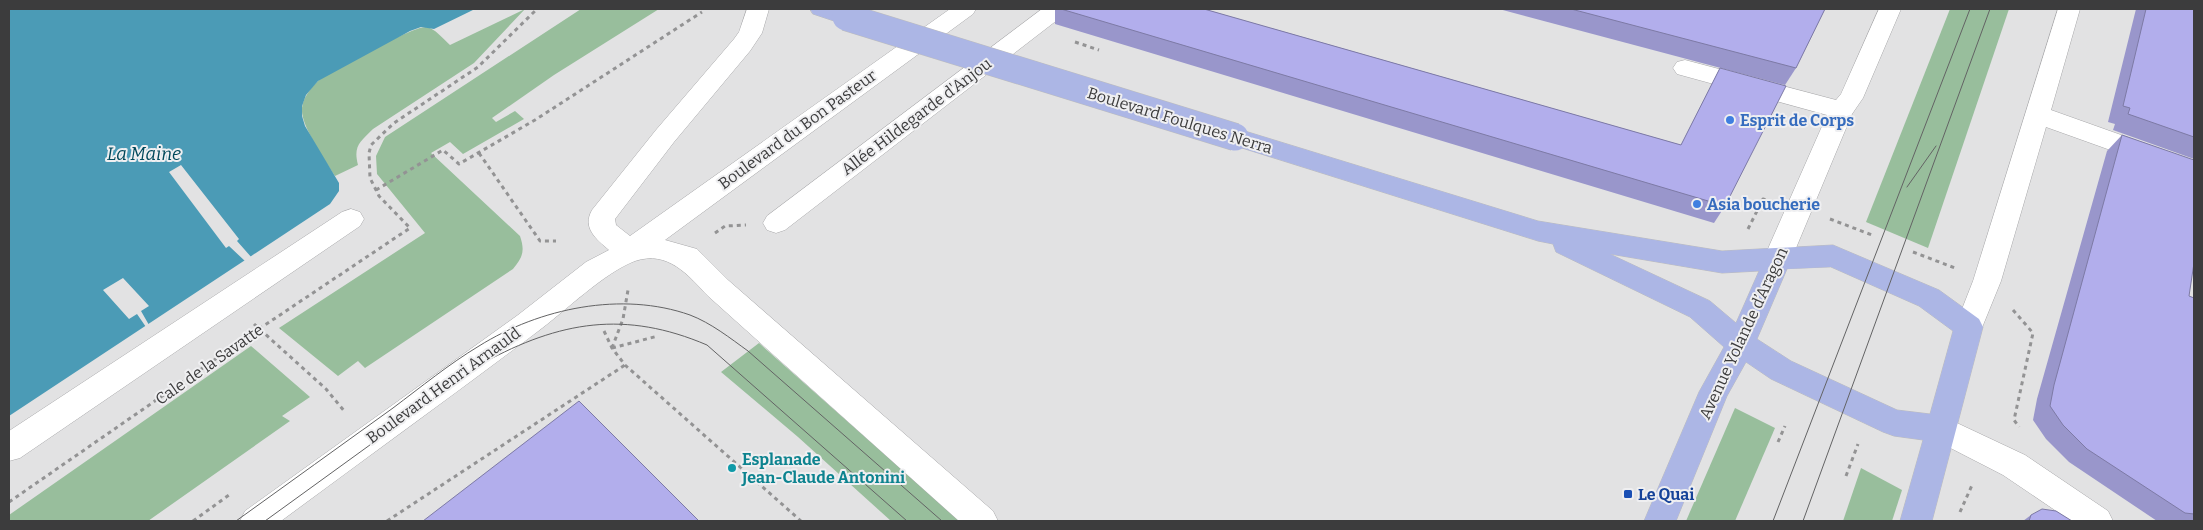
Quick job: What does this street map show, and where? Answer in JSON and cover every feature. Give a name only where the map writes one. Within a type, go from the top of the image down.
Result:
[{"type":"main road","name":"Boulevard Foulques Nerra","points":[[827,10],[1538,231],[1722,262],[1833,256],[1929,298],[1969,327]]},
{"type":"main road","name":"Boulevard Foulques Nerra","points":[[1538,231],[1700,309],[1741,344],[1781,370],[1894,422],[1942,429]]},
{"type":"main road","name":"Avenue Yolande d’Aragon","points":[[1660,521],[1714,392],[1741,344],[1777,260]]},
{"type":"main road","points":[[1916,521],[1969,327]]},
{"type":"street","points":[[758,9],[750,33],[742,46],[664,136],[601,217],[603,230],[630,250],[655,248],[687,257],[718,288],[982,521]]},
{"type":"street","name":"Boulevard du Bon Pasteur","points":[[630,250],[965,9]]},
{"type":"street","name":"Allée Hildegarde d'Anjou","points":[[776,222],[1057,9]]},
{"type":"street","name":"Avenue Yolande d’Aragon","points":[[1777,260],[1841,110],[1851,98],[1890,9]]},
{"type":"street","points":[[1969,327],[1987,281],[2069,9]]},
{"type":"street","points":[[1684,68],[1841,110]]},
{"type":"street","points":[[2038,114],[2194,171]]},
{"type":"street","points":[[9,448],[351,219]]},
{"type":"street","name":"Boulevard Henri Arnauld","points":[[256,521],[528,323],[596,270],[630,250]]},
{"type":"street","points":[[1942,429],[2014,465],[2097,521]]},
{"type":"path","points":[[537,9],[478,67],[394,123],[371,145],[369,153],[370,178],[376,190],[443,150],[459,164],[660,41],[702,12]]},
{"type":"path","points":[[1075,42],[1099,50]]},
{"type":"path","points":[[479,153],[540,241],[556,241]]},
{"type":"path","name":"Cale de la Savatte","points":[[9,502],[259,329],[410,228],[376,190]]},
{"type":"path","points":[[1828,218],[1872,235]]},
{"type":"path","points":[[708,238],[725,226],[776,222]]},
{"type":"path","points":[[1913,252],[1956,268]]},
{"type":"path","points":[[612,348],[623,323],[628,304],[628,286]]},
{"type":"path","points":[[2008,305],[2033,333],[2014,420],[2024,434]]},
{"type":"path","points":[[252,323],[326,388],[345,412]]},
{"type":"path","points":[[604,332],[612,348],[625,365],[801,521]]},
{"type":"path","points":[[612,348],[658,336]]},
{"type":"path","points":[[387,521],[625,365]]},
{"type":"path","points":[[1778,442],[1785,426]]},
{"type":"path","points":[[1846,476],[1853,458]]},
{"type":"green space","points":[[525,9],[474,63],[373,129],[364,137],[357,149],[358,165],[335,176],[309,133],[302,115],[304,101],[309,91],[317,82],[370,50],[418,29],[426,27],[433,29],[450,45]]},
{"type":"green space","points":[[581,9],[659,9],[554,75],[492,118],[496,122],[515,111],[524,119],[463,154],[450,142],[431,153],[520,236],[523,250],[519,261],[513,269],[365,368],[358,361],[338,376],[279,328],[425,233],[377,174],[376,156],[385,137]]},
{"type":"green space","points":[[1950,9],[2009,9],[1928,248],[1866,222]]},
{"type":"green space","points":[[759,343],[960,521],[891,521],[798,437],[721,372]]},
{"type":"green space","points":[[251,346],[310,397],[282,416],[290,421],[148,521],[9,521],[9,515]]},
{"type":"green space","points":[[1735,408],[1775,428],[1735,521],[1686,521]]},
{"type":"green space","points":[[1861,468],[1902,490],[1892,521],[1843,521]]},
{"type":"water","name":"La Maine","points":[[9,9],[475,9],[434,29],[421,27],[410,31],[318,81],[306,95],[302,106],[305,126],[339,183],[339,191],[330,204],[9,416]]},
{"type":"pier","points":[[181,165],[239,239],[237,241],[252,258],[246,262],[229,246],[226,248],[169,172]]},
{"type":"pier","points":[[123,278],[149,306],[141,311],[149,325],[146,327],[137,314],[129,319],[103,290]]},
{"type":"building","points":[[1061,9],[1204,9],[1681,145],[1720,68],[1786,86],[1725,206]]},
{"type":"building","points":[[1571,9],[1825,9],[1796,68]]},
{"type":"building","points":[[2146,9],[2194,9],[2194,137],[2128,114],[2130,108],[2123,106]]},
{"type":"building","points":[[2122,135],[2194,160],[2194,263],[2189,296],[2194,298],[2194,514],[2185,513],[2087,449],[2063,425],[2050,406],[2054,385]]},
{"type":"building","points":[[579,401],[699,521],[423,521]]},
{"type":"building","points":[[2042,509],[2056,511],[2072,521],[2029,521],[2031,515]]},
{"type":"tram line","points":[[1773,521],[1970,9]]},
{"type":"tram line","points":[[1803,521],[1990,9]]},
{"type":"tram line","points":[[1907,187],[1936,146]]},
{"type":"tram line","points":[[236,521],[479,346],[528,322],[555,313],[609,304],[637,304],[664,308],[690,315],[720,331],[748,351],[942,521]]},
{"type":"tram line","points":[[265,521],[483,363],[511,349],[566,330],[593,325],[620,324],[648,327],[677,334],[707,345],[907,521]]},
{"type":"place","name":"Esprit de Corps","points":[[1730,120]]},
{"type":"place","name":"Asia boucherie","points":[[1697,204]]},
{"type":"place","name":"Esplanade Jean-Claude Antonini","points":[[732,468]]},
{"type":"place","name":"Le Quai","points":[[1628,494]]}]
